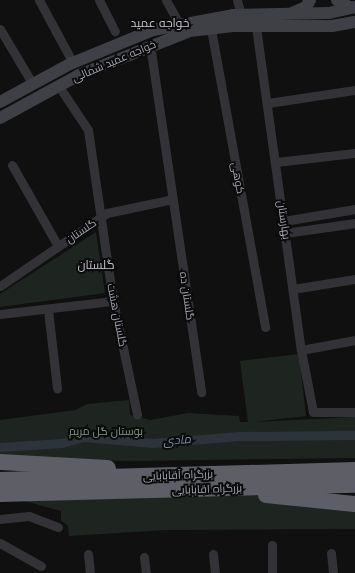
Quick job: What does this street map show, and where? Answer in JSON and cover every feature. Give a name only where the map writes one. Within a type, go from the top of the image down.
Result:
[{"type":"highway","points":[[0,462],[202,474]]},
{"type":"highway","name":"بزرگراه آقابابایی","points":[[0,480],[355,470]]},
{"type":"highway","name":"بزرگراه اقابابایی","points":[[59,493],[355,485]]},
{"type":"highway","points":[[227,488],[299,500],[355,504]]},
{"type":"highway","points":[[0,494],[59,493]]},
{"type":"highway","points":[[0,500],[59,493]]},
{"type":"main road","points":[[280,16],[300,10],[310,0]]},
{"type":"main road","points":[[337,0],[353,8]]},
{"type":"main road","name":"خواجه عمید شمالی","points":[[0,102],[32,83],[72,63],[153,30],[179,23],[242,15],[280,16],[353,8]]},
{"type":"main road","name":"خواجه عمید شمالی","points":[[0,118],[52,88],[153,44],[190,31],[256,27],[332,26],[355,22]]},
{"type":"main road","points":[[153,30],[153,44]]},
{"type":"street","points":[[39,0],[72,63]]},
{"type":"street","points":[[99,0],[115,31]]},
{"type":"street","points":[[166,0],[179,23]]},
{"type":"street","points":[[237,0],[242,15]]},
{"type":"street","name":"بهارستان","points":[[256,27],[268,102],[302,350],[313,412],[355,412]]},
{"type":"street","points":[[0,29],[32,83]]},
{"type":"street","name":"کوهی","points":[[211,29],[265,327]]},
{"type":"street","name":"گلستان ده","points":[[153,44],[173,199],[201,392]]},
{"type":"street","points":[[268,102],[355,90]]},
{"type":"street","name":"گلستان هشت","points":[[62,91],[88,130],[102,216],[113,301],[137,414]]},
{"type":"street","points":[[276,162],[355,153]]},
{"type":"street","points":[[12,165],[58,246]]},
{"type":"street","name":"گلستان","points":[[0,286],[102,216],[173,199]]},
{"type":"street","points":[[284,221],[355,209]]},
{"type":"street","points":[[286,233],[355,223]]},
{"type":"street","points":[[293,289],[355,279]]},
{"type":"street","points":[[0,314],[48,310],[113,301]]},
{"type":"street","points":[[48,310],[57,388]]},
{"type":"street","points":[[302,350],[355,340]]},
{"type":"street","points":[[0,519],[29,516],[58,527]]},
{"type":"street","points":[[0,543],[41,566]]},
{"type":"street","points":[[272,545],[272,573]]},
{"type":"street","points":[[331,553],[333,573]]},
{"type":"street","points":[[88,554],[90,573]]},
{"type":"street","points":[[214,554],[214,573]]},
{"type":"street","points":[[144,557],[146,573]]},
{"type":"green space","points":[[96,232],[105,293],[0,307],[0,294]]},
{"type":"green space","name":"بوستان گل مریم","points":[[299,354],[306,416],[254,422],[355,417],[355,458],[132,461],[0,458],[0,420],[76,410],[87,404],[129,400],[130,415],[150,420],[188,413],[239,416],[240,422],[248,422],[240,361]]},
{"type":"green space","points":[[237,493],[355,506],[355,529],[166,530],[69,536],[68,526],[61,520],[61,511],[21,500]]},
{"type":"waterway","name":"مادی","points":[[0,447],[62,443],[83,437],[153,443],[240,436],[355,435]]},
{"type":"district","name":"خواجه عمید","points":[[160,24]]},
{"type":"district","name":"گلستان","points":[[96,266]]}]
